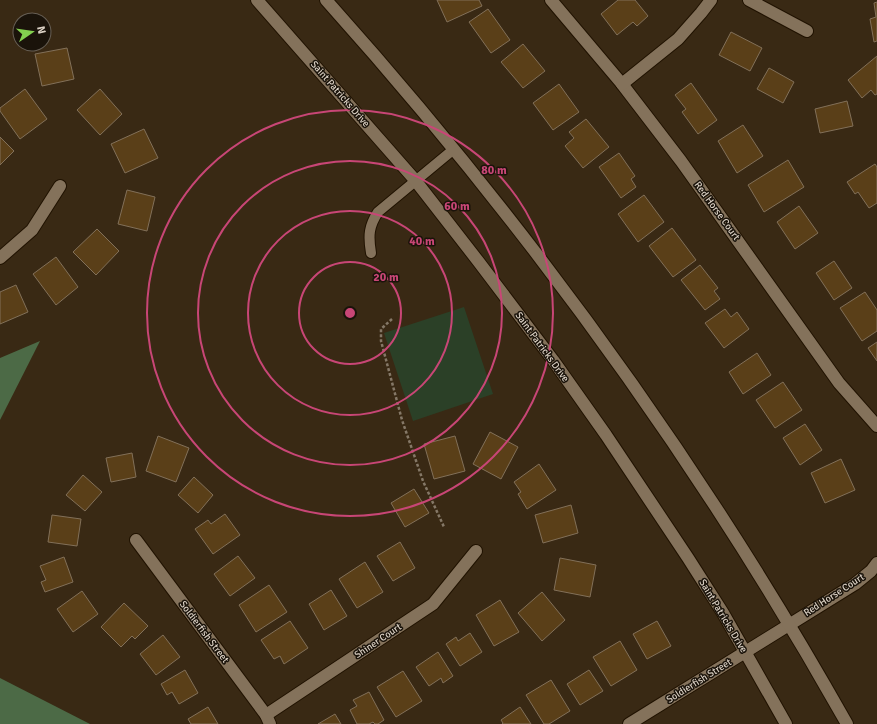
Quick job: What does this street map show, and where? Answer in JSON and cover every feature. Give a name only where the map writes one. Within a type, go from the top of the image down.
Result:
[{"type":"main road","name":"Saint Patricks Drive","points":[[257,0],[415,180],[548,354],[606,435],[692,564],[723,613],[786,724]]},
{"type":"main road","points":[[326,0],[396,79],[454,149],[541,259],[627,375],[679,450],[805,649],[847,724]]},
{"type":"main road","name":"Red Horse Court","points":[[551,0],[622,84],[681,160],[839,383],[877,426]]},
{"type":"main road","points":[[622,84],[678,39],[711,0]]},
{"type":"main road","points":[[749,0],[807,31]]},
{"type":"main road","points":[[0,258],[32,230],[60,186]]},
{"type":"main road","name":"Soldierfish Street","points":[[136,540],[268,720]]},
{"type":"main road","name":"Shiner Court","points":[[268,720],[433,604],[476,551]]},
{"type":"main road","name":"Red Horse Court","points":[[789,624],[855,584],[871,571],[877,563]]},
{"type":"main road","name":"Soldierfish Street","points":[[629,724],[789,624]]},
{"type":"lane","points":[[371,253],[369,238],[371,222],[378,212],[454,149]]},
{"type":"path","points":[[392,319],[381,329],[381,341],[402,420],[423,481],[444,527]]},
{"type":"green space","points":[[464,307],[493,394],[413,421],[384,333]]},
{"type":"green space","points":[[40,341],[0,420],[0,358]]},
{"type":"green space","points":[[0,678],[90,724],[0,724]]},
{"type":"building","points":[[437,0],[479,0],[482,6],[447,22]]},
{"type":"building","points":[[618,0],[635,0],[648,16],[637,26],[633,22],[617,35],[601,14]]},
{"type":"building","points":[[877,2],[877,41],[874,42],[870,19],[876,17],[874,3]]},
{"type":"building","points":[[488,9],[510,40],[491,53],[469,22]]},
{"type":"building","points":[[731,32],[762,48],[750,71],[719,55]]},
{"type":"building","points":[[523,44],[545,71],[523,88],[501,62]]},
{"type":"building","points":[[67,48],[74,79],[42,86],[35,54]]},
{"type":"building","points":[[877,56],[877,94],[875,95],[871,90],[862,98],[848,80]]},
{"type":"building","points":[[769,68],[794,82],[783,103],[757,89]]},
{"type":"building","points":[[691,83],[717,120],[698,134],[682,112],[686,109],[675,95]]},
{"type":"building","points":[[559,84],[579,112],[553,130],[533,103]]},
{"type":"building","points":[[25,89],[47,119],[20,139],[0,111],[0,108]]},
{"type":"building","points":[[100,89],[122,114],[100,135],[77,110]]},
{"type":"building","points":[[847,101],[853,126],[820,133],[815,109]]},
{"type":"building","points":[[586,119],[609,147],[583,168],[565,146],[574,138],[569,132]]},
{"type":"building","points":[[743,125],[763,156],[737,173],[718,141]]},
{"type":"building","points":[[144,129],[158,158],[125,173],[111,144]]},
{"type":"building","points":[[0,137],[14,151],[0,165]]},
{"type":"building","points":[[619,153],[635,176],[631,179],[636,187],[621,198],[599,167]]},
{"type":"building","points":[[788,160],[804,187],[764,212],[748,185]]},
{"type":"building","points":[[875,164],[877,167],[877,203],[869,208],[858,192],[855,194],[847,182]]},
{"type":"building","points":[[127,190],[155,197],[147,231],[118,224]]},
{"type":"building","points":[[644,195],[664,222],[638,242],[618,214]]},
{"type":"building","points":[[799,206],[818,233],[795,249],[777,222]]},
{"type":"building","points":[[672,228],[696,260],[673,277],[649,246]]},
{"type":"building","points":[[97,229],[119,251],[96,275],[73,252]]},
{"type":"building","points":[[56,257],[78,287],[56,305],[33,274]]},
{"type":"building","points":[[834,261],[852,288],[834,300],[816,273]]},
{"type":"building","points":[[700,265],[718,288],[714,291],[720,299],[705,310],[681,280]]},
{"type":"building","points":[[16,285],[28,312],[0,324],[0,292]]},
{"type":"building","points":[[865,292],[877,310],[877,331],[862,341],[840,308]]},
{"type":"building","points":[[725,309],[731,317],[737,312],[749,329],[724,348],[705,323]]},
{"type":"building","points":[[877,342],[877,361],[868,348]]},
{"type":"building","points":[[757,353],[771,375],[743,394],[729,372]]},
{"type":"building","points":[[783,382],[802,410],[775,428],[756,400]]},
{"type":"building","points":[[805,424],[822,450],[800,465],[783,438]]},
{"type":"building","points":[[490,432],[518,447],[501,479],[473,464]]},
{"type":"building","points":[[158,436],[189,448],[176,482],[146,471]]},
{"type":"building","points":[[455,436],[465,471],[434,479],[424,444]]},
{"type":"building","points":[[132,453],[136,477],[111,482],[106,458]]},
{"type":"building","points":[[841,459],[855,490],[825,503],[811,473]]},
{"type":"building","points":[[539,464],[556,490],[527,509],[518,494],[521,492],[514,482]]},
{"type":"building","points":[[83,475],[102,492],[85,511],[66,495]]},
{"type":"building","points":[[194,477],[213,495],[198,513],[178,495]]},
{"type":"building","points":[[414,489],[429,513],[405,527],[391,503]]},
{"type":"building","points":[[571,505],[578,533],[543,543],[535,515]]},
{"type":"building","points":[[225,514],[240,535],[213,554],[195,529],[208,520],[211,524]]},
{"type":"building","points":[[52,515],[81,519],[77,546],[48,542]]},
{"type":"building","points":[[400,542],[415,568],[393,581],[377,556]]},
{"type":"building","points":[[238,556],[255,578],[230,596],[214,574]]},
{"type":"building","points":[[64,557],[73,582],[45,592],[41,582],[46,580],[40,566]]},
{"type":"building","points":[[560,558],[596,565],[590,597],[554,590]]},
{"type":"building","points":[[365,562],[383,592],[357,608],[339,579]]},
{"type":"building","points":[[269,585],[287,612],[256,632],[239,605]]},
{"type":"building","points":[[331,590],[347,616],[324,630],[309,604]]},
{"type":"building","points":[[82,591],[98,614],[73,632],[57,609]]},
{"type":"building","points":[[542,592],[565,620],[542,641],[518,613]]},
{"type":"building","points":[[500,600],[519,632],[494,646],[476,615]]},
{"type":"building","points":[[124,603],[148,626],[135,639],[132,636],[121,647],[101,627]]},
{"type":"building","points":[[290,621],[308,648],[284,664],[280,656],[274,659],[261,640]]},
{"type":"building","points":[[657,621],[671,646],[647,659],[633,634]]},
{"type":"building","points":[[470,633],[482,652],[460,666],[446,644],[456,637],[458,641]]},
{"type":"building","points":[[163,635],[180,657],[156,675],[140,654]]},
{"type":"building","points":[[620,641],[637,670],[611,686],[593,657]]},
{"type":"building","points":[[438,652],[453,676],[443,683],[441,678],[429,686],[416,667]]},
{"type":"building","points":[[185,670],[198,693],[179,704],[172,692],[167,695],[161,684]]},
{"type":"building","points":[[589,670],[603,691],[580,705],[567,684]]},
{"type":"building","points":[[403,671],[422,701],[396,717],[377,687]]},
{"type":"building","points":[[551,680],[570,711],[549,724],[544,724],[526,695]]},
{"type":"building","points":[[369,692],[384,720],[378,724],[373,722],[369,724],[357,724],[350,710],[357,706],[353,700]]},
{"type":"building","points":[[208,707],[218,724],[191,724],[188,719]]},
{"type":"building","points":[[520,707],[531,724],[502,724],[503,723],[501,720]]},
{"type":"building","points":[[335,714],[341,724],[318,724]]}]
